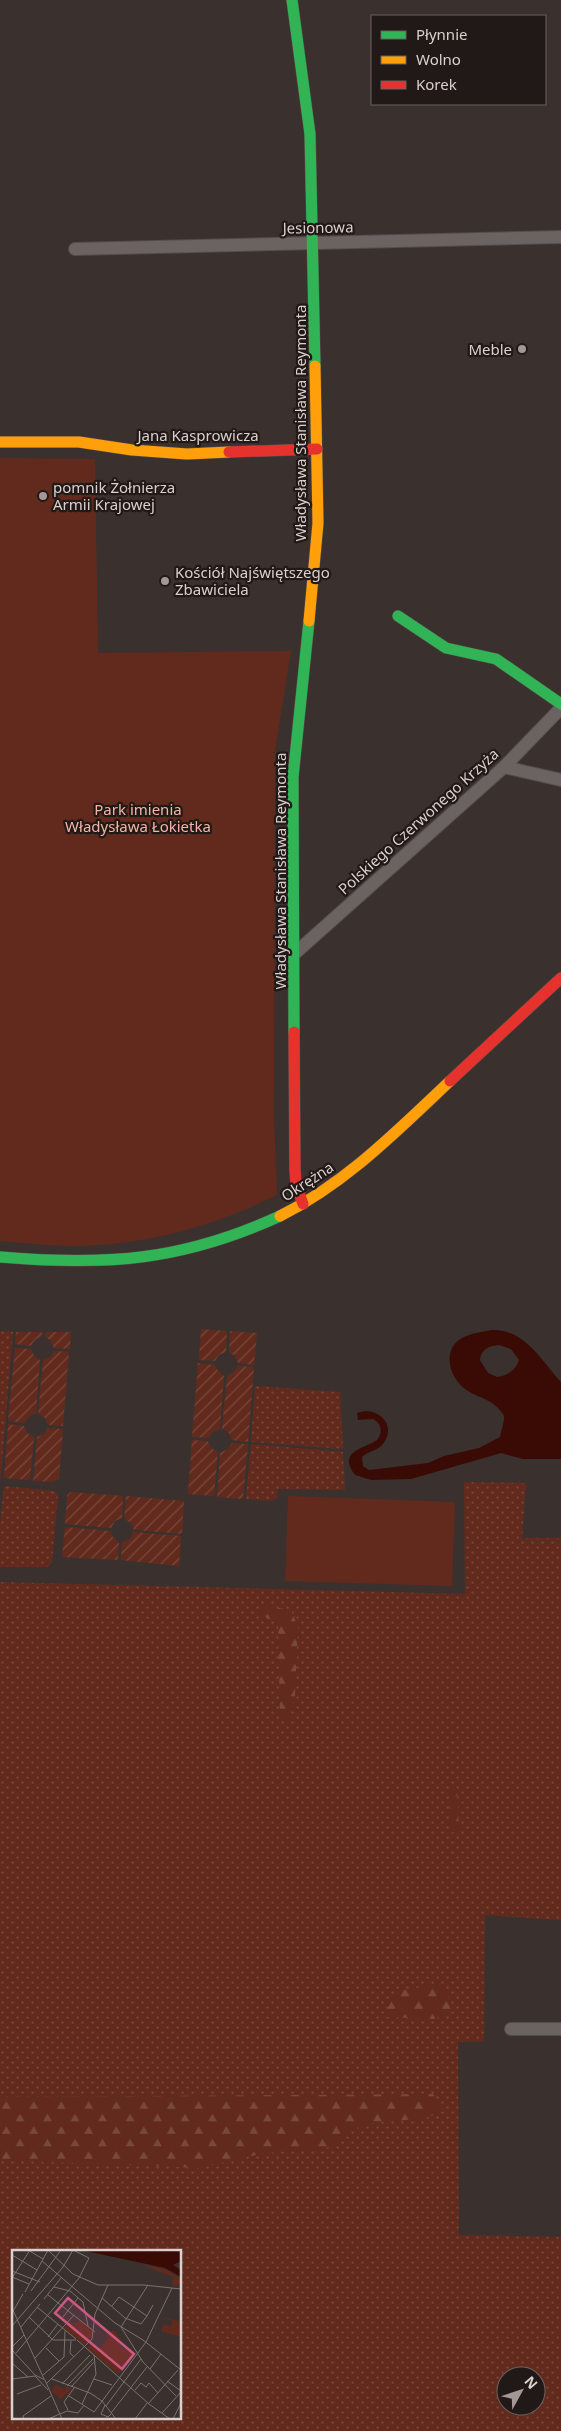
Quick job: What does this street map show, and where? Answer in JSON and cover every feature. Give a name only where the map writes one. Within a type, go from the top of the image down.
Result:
[{"type":"street","name":"Władysława Stanisława Reymonta","points":[[292,0],[310,134],[314,244],[318,523],[293,777],[295,1170],[296,1184],[303,1204]]},
{"type":"street","name":"Jesionowa","points":[[75,249],[561,237]]},
{"type":"street","name":"Jana Kasprowicza","points":[[0,442],[79,442],[132,450],[187,454],[317,449]]},
{"type":"street","points":[[398,616],[446,648],[496,659],[561,706]]},
{"type":"street","name":"Polskiego Czerwonego Krzyża","points":[[293,955],[504,767],[561,706]]},
{"type":"street","points":[[504,767],[561,780]]},
{"type":"street","name":"Okrężna","points":[[0,1258],[89,1262],[114,1261],[179,1251],[236,1234],[303,1204],[346,1174],[382,1145],[561,978]]},
{"type":"street","points":[[511,2029],[561,2029]]},
{"type":"green space","name":"Park imienia Władysława Łokietka","points":[[0,458],[95,459],[98,653],[291,651],[275,751],[274,1114],[277,1195],[229,1216],[154,1238],[102,1245],[76,1246],[0,1241]]},
{"type":"green space","points":[[201,1329],[227,1331],[226,1352],[219,1355],[215,1361],[199,1360]]},
{"type":"green space","points":[[0,1331],[13,1332],[0,1485]]},
{"type":"green space","points":[[230,1331],[257,1333],[254,1365],[238,1363],[235,1356],[229,1352]]},
{"type":"green space","points":[[16,1332],[42,1332],[42,1336],[35,1340],[31,1346],[15,1344]]},
{"type":"green space","points":[[46,1332],[71,1332],[70,1349],[54,1348],[51,1341],[45,1336]]},
{"type":"green space","points":[[15,1348],[31,1349],[34,1356],[40,1360],[36,1413],[29,1417],[25,1423],[8,1421]]},
{"type":"green space","points":[[54,1351],[69,1352],[63,1426],[48,1425],[45,1418],[38,1414],[43,1360],[50,1357]]},
{"type":"green space","points":[[198,1363],[215,1365],[224,1376],[220,1429],[213,1432],[208,1438],[192,1437]]},
{"type":"green space","points":[[238,1366],[254,1367],[248,1442],[232,1440],[229,1433],[222,1429],[227,1376],[234,1372]]},
{"type":"green space","points":[[255,1386],[340,1392],[343,1449],[251,1442]]},
{"type":"green space","points":[[8,1424],[24,1426],[27,1433],[34,1437],[30,1480],[4,1478]]},
{"type":"green space","points":[[48,1428],[63,1429],[59,1478],[53,1482],[33,1481],[37,1437],[44,1434]]},
{"type":"green space","points":[[192,1440],[208,1441],[211,1448],[218,1452],[214,1496],[188,1494]]},
{"type":"green space","points":[[232,1443],[248,1444],[243,1499],[217,1497],[220,1453],[228,1449]]},
{"type":"green space","points":[[251,1444],[343,1452],[345,1490],[278,1489],[277,1498],[271,1501],[246,1499]]},
{"type":"green space","points":[[464,1482],[526,1483],[522,1538],[561,1538],[561,1920],[485,1915],[484,2041],[458,2042],[459,2235],[561,2237],[561,2431],[0,2431],[0,1582],[465,1594]]},
{"type":"green space","points":[[4,1486],[54,1491],[58,1495],[52,1562],[48,1567],[0,1567],[0,1523]]},
{"type":"green space","points":[[71,1492],[123,1496],[122,1518],[115,1521],[111,1528],[65,1524],[67,1495]]},
{"type":"green space","points":[[126,1496],[184,1501],[182,1534],[134,1530],[131,1523],[124,1519]]},
{"type":"green space","points":[[288,1496],[455,1502],[452,1586],[285,1581]]},
{"type":"green space","points":[[65,1527],[110,1531],[119,1542],[118,1560],[62,1557]]},
{"type":"green space","points":[[133,1532],[181,1536],[179,1566],[121,1560],[122,1542],[130,1539]]},
{"type":"green space","points":[[267,1606],[291,1610],[298,1627],[295,1695],[289,1721],[280,1720],[278,1623],[254,1612]]},
{"type":"green space","points":[[453,1785],[457,1789],[459,1831],[450,1833],[449,1791]]},
{"type":"green space","points":[[442,1984],[455,2011],[434,2019],[384,2017],[396,1991]]},
{"type":"green space","points":[[433,2094],[444,2111],[426,2118],[363,2124],[325,2149],[264,2153],[200,2168],[0,2160],[0,2097]]},
{"type":"shaded area","points":[[491,1330],[513,1334],[522,1340],[539,1355],[561,1382],[561,1459],[523,1459],[501,1453],[411,1479],[371,1480],[355,1475],[350,1467],[349,1461],[351,1456],[354,1452],[377,1440],[381,1431],[380,1426],[373,1419],[358,1420],[357,1413],[364,1411],[382,1417],[388,1428],[388,1434],[383,1444],[362,1457],[363,1466],[369,1470],[428,1463],[444,1456],[479,1448],[500,1437],[504,1421],[503,1414],[491,1402],[461,1386],[452,1372],[450,1364],[452,1349],[457,1342],[464,1337]],"holes":[[[499,1345],[511,1349],[519,1360],[513,1370],[508,1374],[497,1377],[488,1373],[480,1360],[482,1353],[489,1347]]]},
{"type":"traffic: fast","points":[[292,0],[310,134],[315,366]]},
{"type":"traffic: fast","points":[[398,616],[446,648],[496,659],[561,704]]},
{"type":"traffic: fast","points":[[294,1032],[293,777],[309,621]]},
{"type":"traffic: fast","points":[[0,1257],[75,1261],[143,1257],[210,1243],[280,1216]]},
{"type":"traffic: slow","points":[[309,621],[318,523],[315,366]]},
{"type":"traffic: slow","points":[[0,442],[79,442],[132,450],[187,454],[229,452]]},
{"type":"traffic: slow","points":[[280,1216],[304,1203],[349,1172],[450,1081]]},
{"type":"traffic: jam","points":[[229,452],[317,449]]},
{"type":"traffic: jam","points":[[450,1081],[561,978]]},
{"type":"traffic: jam","points":[[294,1032],[295,1170],[296,1184],[303,1204]]},
{"type":"place","name":"Meble","points":[[522,349]]},
{"type":"place","name":"pomnik Żołnierza Armii Krajowej","points":[[43,496]]},
{"type":"place","name":"Kościół Najświętszego Zbawiciela","points":[[165,581]]}]
